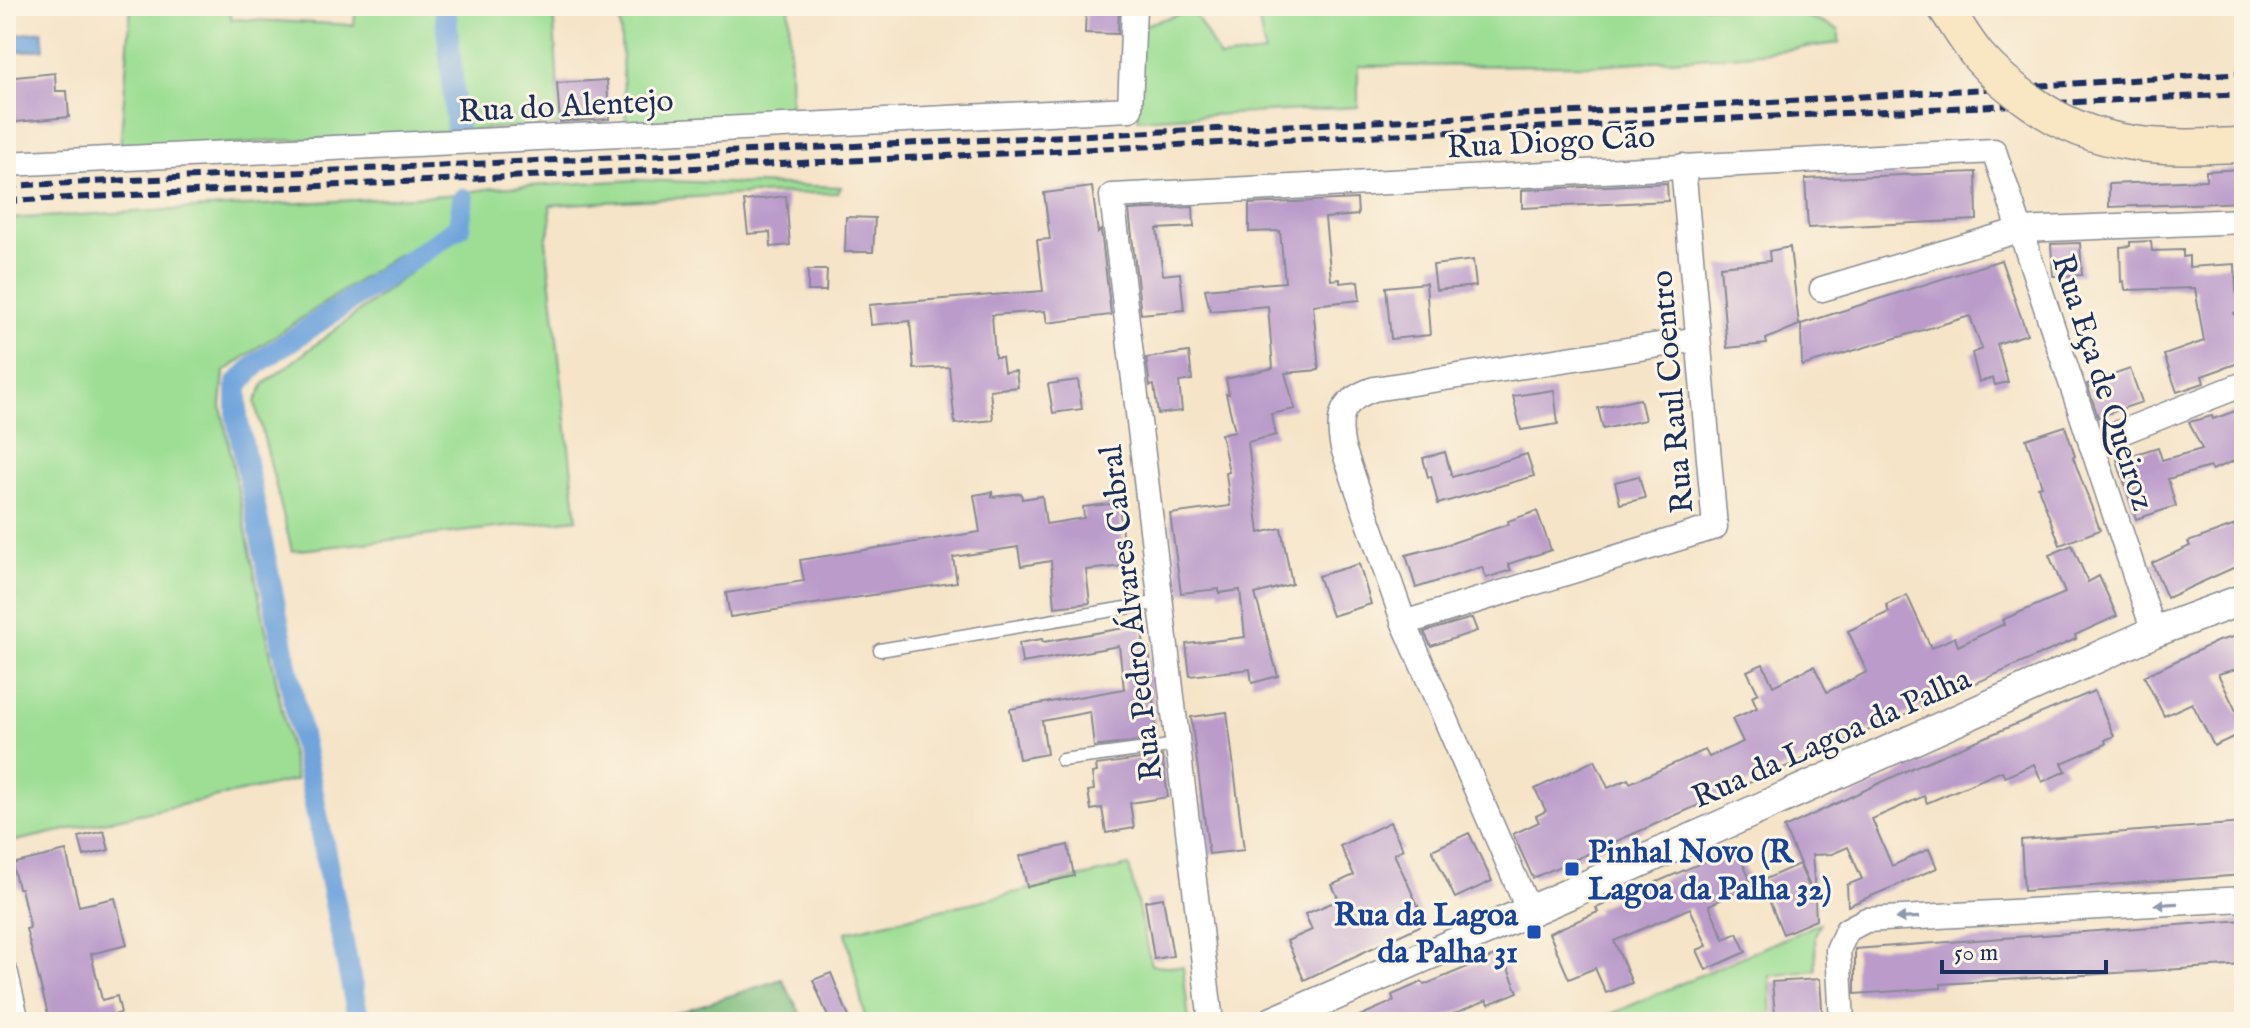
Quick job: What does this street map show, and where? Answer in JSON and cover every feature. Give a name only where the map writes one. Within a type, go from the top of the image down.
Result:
[{"type":"main road","points":[[1944,6],[1979,56],[2002,80],[2054,118],[2072,127],[2100,137],[2140,145],[2244,145]]},
{"type":"street","name":"Rua do Alentejo","points":[[6,164],[1130,109],[1134,6]]},
{"type":"street","name":"Rua Diogo Cão","points":[[1112,196],[1994,151]]},
{"type":"street","name":"Rua Eça de Queiroz","points":[[1994,151],[2154,632]]},
{"type":"street","name":"Rua Raul Coentro","points":[[1404,623],[1715,527],[1683,166]]},
{"type":"street","name":"Rua Pedro Álvares Cabral","points":[[1112,196],[1211,1022]]},
{"type":"street","points":[[1822,289],[2020,230],[2244,221]]},
{"type":"street","points":[[1529,911],[1404,623],[1343,448],[1339,428],[1344,410],[1354,396],[1374,389],[1698,339]]},
{"type":"street","points":[[2091,444],[2244,384]]},
{"type":"street","name":"Rua da Lagoa da Palha","points":[[1273,1022],[2154,632],[2244,599]]},
{"type":"street","points":[[1842,1022],[1838,950],[1847,930],[1866,920],[2244,899]]},
{"type":"street","points":[[6,974],[17,1022]]},
{"type":"lane","points":[[880,650],[1160,602]]},
{"type":"lane","points":[[1062,760],[1178,745]]},
{"type":"green space","points":[[131,6],[231,6],[231,19],[354,25],[356,6],[553,6],[560,125],[120,150]]},
{"type":"green space","points":[[619,6],[789,6],[791,122],[626,126]]},
{"type":"green space","points":[[1256,6],[1783,6],[1839,30],[1839,43],[1743,55],[1595,65],[1358,66],[1358,107],[1138,119],[1138,58],[1144,25],[1193,10],[1220,58],[1265,53]]},
{"type":"green space","points":[[635,180],[841,187],[838,193],[751,194],[550,205],[551,223],[546,240],[577,519],[292,551],[255,402],[264,384],[412,271],[398,254],[224,372],[221,406],[296,780],[6,843],[6,219],[447,195],[494,188]]},
{"type":"green space","points":[[1129,866],[1151,965],[1183,967],[1189,1022],[866,1022],[846,932]]},
{"type":"green space","points":[[1820,923],[1815,935],[1816,970],[1770,976],[1772,1022],[1593,1022]]},
{"type":"green space","points":[[782,979],[805,1022],[649,1022]]},
{"type":"water","points":[[42,31],[44,49],[17,52],[10,47],[11,38],[16,35]]},
{"type":"building","points":[[1086,6],[1119,6],[1118,34],[1085,33]]},
{"type":"building","points":[[55,73],[56,91],[67,91],[69,117],[6,123],[6,78]]},
{"type":"building","points":[[607,80],[609,119],[560,122],[557,83]]},
{"type":"building","points":[[2244,169],[2244,202],[2109,207],[2109,184],[2206,180],[2206,171]]},
{"type":"building","points":[[1976,172],[1977,220],[1808,228],[1805,179]]},
{"type":"building","points":[[1667,183],[1668,201],[1522,208],[1522,190]]},
{"type":"building","points":[[1092,187],[1098,233],[1101,230],[1111,315],[1047,323],[1045,311],[992,315],[995,357],[1002,357],[1004,372],[1016,371],[1018,387],[990,390],[993,420],[955,424],[949,367],[914,369],[910,321],[871,325],[869,305],[1043,291],[1037,240],[1050,239],[1044,193]]},
{"type":"building","points":[[786,196],[790,245],[771,247],[770,232],[748,234],[744,201]]},
{"type":"building","points":[[1357,199],[1358,215],[1325,218],[1331,280],[1340,279],[1340,283],[1358,281],[1360,300],[1313,305],[1319,370],[1285,373],[1295,409],[1271,414],[1276,435],[1248,442],[1259,533],[1281,528],[1292,584],[1255,594],[1278,676],[1252,683],[1250,669],[1190,676],[1186,644],[1245,637],[1240,590],[1181,593],[1170,514],[1230,506],[1226,473],[1229,472],[1221,434],[1235,431],[1226,394],[1229,394],[1226,379],[1273,368],[1268,306],[1210,311],[1205,289],[1285,282],[1280,231],[1249,232],[1249,204]]},
{"type":"building","points":[[1193,207],[1194,227],[1157,229],[1163,275],[1180,273],[1184,310],[1141,314],[1129,210]]},
{"type":"building","points":[[846,217],[875,218],[873,252],[845,252]]},
{"type":"building","points":[[2151,241],[2152,251],[2183,250],[2183,257],[2189,256],[2189,267],[2235,264],[2236,291],[2243,310],[2234,313],[2244,342],[2244,361],[2202,376],[2204,383],[2177,392],[2164,355],[2204,341],[2195,288],[2125,290],[2124,281],[2121,282],[2120,247],[2130,246],[2130,242]]},
{"type":"building","points":[[2080,243],[2082,275],[2053,276],[2051,244]]},
{"type":"building","points":[[1790,247],[1799,325],[1766,339],[1767,344],[1727,348],[1720,266],[1770,261],[1769,251]]},
{"type":"building","points":[[1473,260],[1476,286],[1436,290],[1433,265]]},
{"type":"building","points":[[2001,260],[2027,334],[1997,344],[2008,382],[1995,385],[1993,378],[1979,382],[1972,353],[1982,349],[1970,316],[1802,366],[1801,324]]},
{"type":"building","points":[[808,270],[827,270],[826,291],[808,291]]},
{"type":"building","points":[[1426,283],[1430,335],[1391,339],[1386,287]]},
{"type":"building","points":[[1189,352],[1192,380],[1179,382],[1182,411],[1158,414],[1146,358]]},
{"type":"building","points":[[2130,369],[2142,402],[2098,417],[2087,384]]},
{"type":"building","points":[[1078,380],[1082,409],[1053,413],[1048,384]]},
{"type":"building","points":[[1554,390],[1558,424],[1521,430],[1513,396]]},
{"type":"building","points":[[1640,399],[1645,420],[1603,429],[1598,408]]},
{"type":"building","points":[[2244,408],[2244,457],[2212,470],[2210,467],[2168,479],[2176,506],[2136,519],[2117,460],[2158,447],[2162,460],[2202,449],[2189,422],[2212,416],[2213,419]]},
{"type":"building","points":[[2065,426],[2100,530],[2060,545],[2038,487],[2042,486],[2026,439]]},
{"type":"building","points":[[1445,452],[1452,477],[1527,454],[1534,476],[1438,504],[1423,458]]},
{"type":"building","points":[[1639,476],[1645,498],[1620,504],[1615,482]]},
{"type":"building","points":[[992,492],[992,497],[1021,493],[1022,499],[1042,496],[1046,524],[1084,518],[1083,507],[1119,503],[1125,566],[1086,570],[1090,603],[1055,607],[1051,561],[1021,566],[1018,547],[953,557],[957,582],[730,617],[726,593],[804,581],[800,560],[980,532],[974,495]]},
{"type":"building","points":[[1537,511],[1551,550],[1508,564],[1511,570],[1486,578],[1482,567],[1416,588],[1406,555],[1509,524],[1508,521]]},
{"type":"building","points":[[2244,522],[2244,563],[2167,598],[2152,563],[2190,546],[2188,542]]},
{"type":"building","points":[[2072,545],[2088,582],[2099,576],[2117,616],[2075,635],[2076,639],[1533,878],[1513,834],[1539,822],[1536,816],[1546,811],[1535,789],[1595,760],[1608,788],[1628,779],[1630,783],[1705,750],[1709,757],[1743,742],[1732,719],[1757,708],[1752,696],[1758,693],[1747,671],[1763,664],[1773,686],[1814,666],[1827,692],[1867,672],[1848,631],[1889,612],[1886,605],[1907,595],[1931,648],[1955,637],[1958,646],[2004,624],[2002,620],[2065,593],[2049,555]]},
{"type":"building","points":[[1359,564],[1371,604],[1332,616],[1318,576]]},
{"type":"building","points":[[1472,618],[1477,631],[1431,646],[1424,632]]},
{"type":"building","points":[[1142,625],[1144,649],[1149,648],[1156,739],[1094,747],[1090,712],[1042,721],[1047,754],[1019,759],[1010,709],[1124,689],[1119,646],[1022,663],[1019,643],[1042,639],[1043,642]]},
{"type":"building","points":[[2244,634],[2244,667],[2218,674],[2237,713],[2244,709],[2244,732],[2214,746],[2192,703],[2164,716],[2144,676],[2218,641]]},
{"type":"building","points":[[2094,691],[2114,736],[2105,740],[2106,744],[2062,763],[2066,771],[2042,782],[2034,764],[2005,777],[2002,771],[1927,803],[1924,796],[1872,819],[1892,866],[1929,849],[1937,868],[1848,906],[1847,885],[1862,879],[1848,847],[1832,854],[1812,855],[1813,893],[1784,828],[1912,768]]},
{"type":"building","points":[[1227,712],[1244,850],[1209,854],[1191,717]]},
{"type":"building","points":[[1162,756],[1168,797],[1130,803],[1134,828],[1106,833],[1102,808],[1091,810],[1088,791],[1094,790],[1092,773],[1097,772],[1096,765]]},
{"type":"building","points":[[1390,822],[1403,849],[1394,854],[1426,923],[1304,980],[1287,941],[1312,930],[1305,914],[1339,900],[1332,885],[1354,875],[1340,846]]},
{"type":"building","points":[[2244,823],[2244,875],[2024,891],[2021,840]]},
{"type":"building","points":[[104,831],[109,850],[84,856],[79,837]]},
{"type":"building","points":[[1469,833],[1492,881],[1455,898],[1432,850]]},
{"type":"building","points":[[1068,845],[1074,876],[1027,887],[1020,856]]},
{"type":"building","points":[[1736,848],[1753,886],[1709,905],[1724,939],[1737,933],[1746,952],[1706,970],[1697,950],[1707,946],[1690,908],[1614,941],[1632,983],[1606,993],[1595,968],[1569,979],[1549,933],[1598,912],[1596,908]]},
{"type":"building","points":[[66,851],[79,906],[115,898],[127,945],[91,954],[102,1000],[117,996],[121,1013],[81,1022],[50,1022],[26,929],[30,928],[21,888],[18,888],[12,864]]},
{"type":"building","points":[[1799,864],[1815,900],[1816,920],[1783,934],[1761,881]]},
{"type":"building","points":[[1163,898],[1173,956],[1154,959],[1145,901]]},
{"type":"building","points":[[2244,920],[2244,965],[1941,984],[1941,988],[1855,994],[1855,949]]},
{"type":"building","points":[[1501,953],[1518,992],[1489,1004],[1487,1000],[1433,1022],[1346,1022],[1394,1001],[1392,995]]},
{"type":"building","points":[[831,973],[851,1022],[830,1022],[813,980]]},
{"type":"building","points":[[1820,979],[1823,1022],[1779,1022],[1778,1014],[1775,1014],[1772,982]]},
{"type":"waterway","points":[[445,6],[457,129]]},
{"type":"waterway","points":[[359,1022],[237,418],[237,384],[259,362],[459,227],[463,199]]},
{"type":"railway","points":[[6,186],[1725,105],[2244,73]]},
{"type":"railway","points":[[6,201],[2244,94]]},
{"type":"place","name":"Pinhal Novo (R Lagoa da Palha 32)","points":[[1572,869]]},
{"type":"place","name":"Rua da Lagoa da Palha 31","points":[[1534,932]]}]
